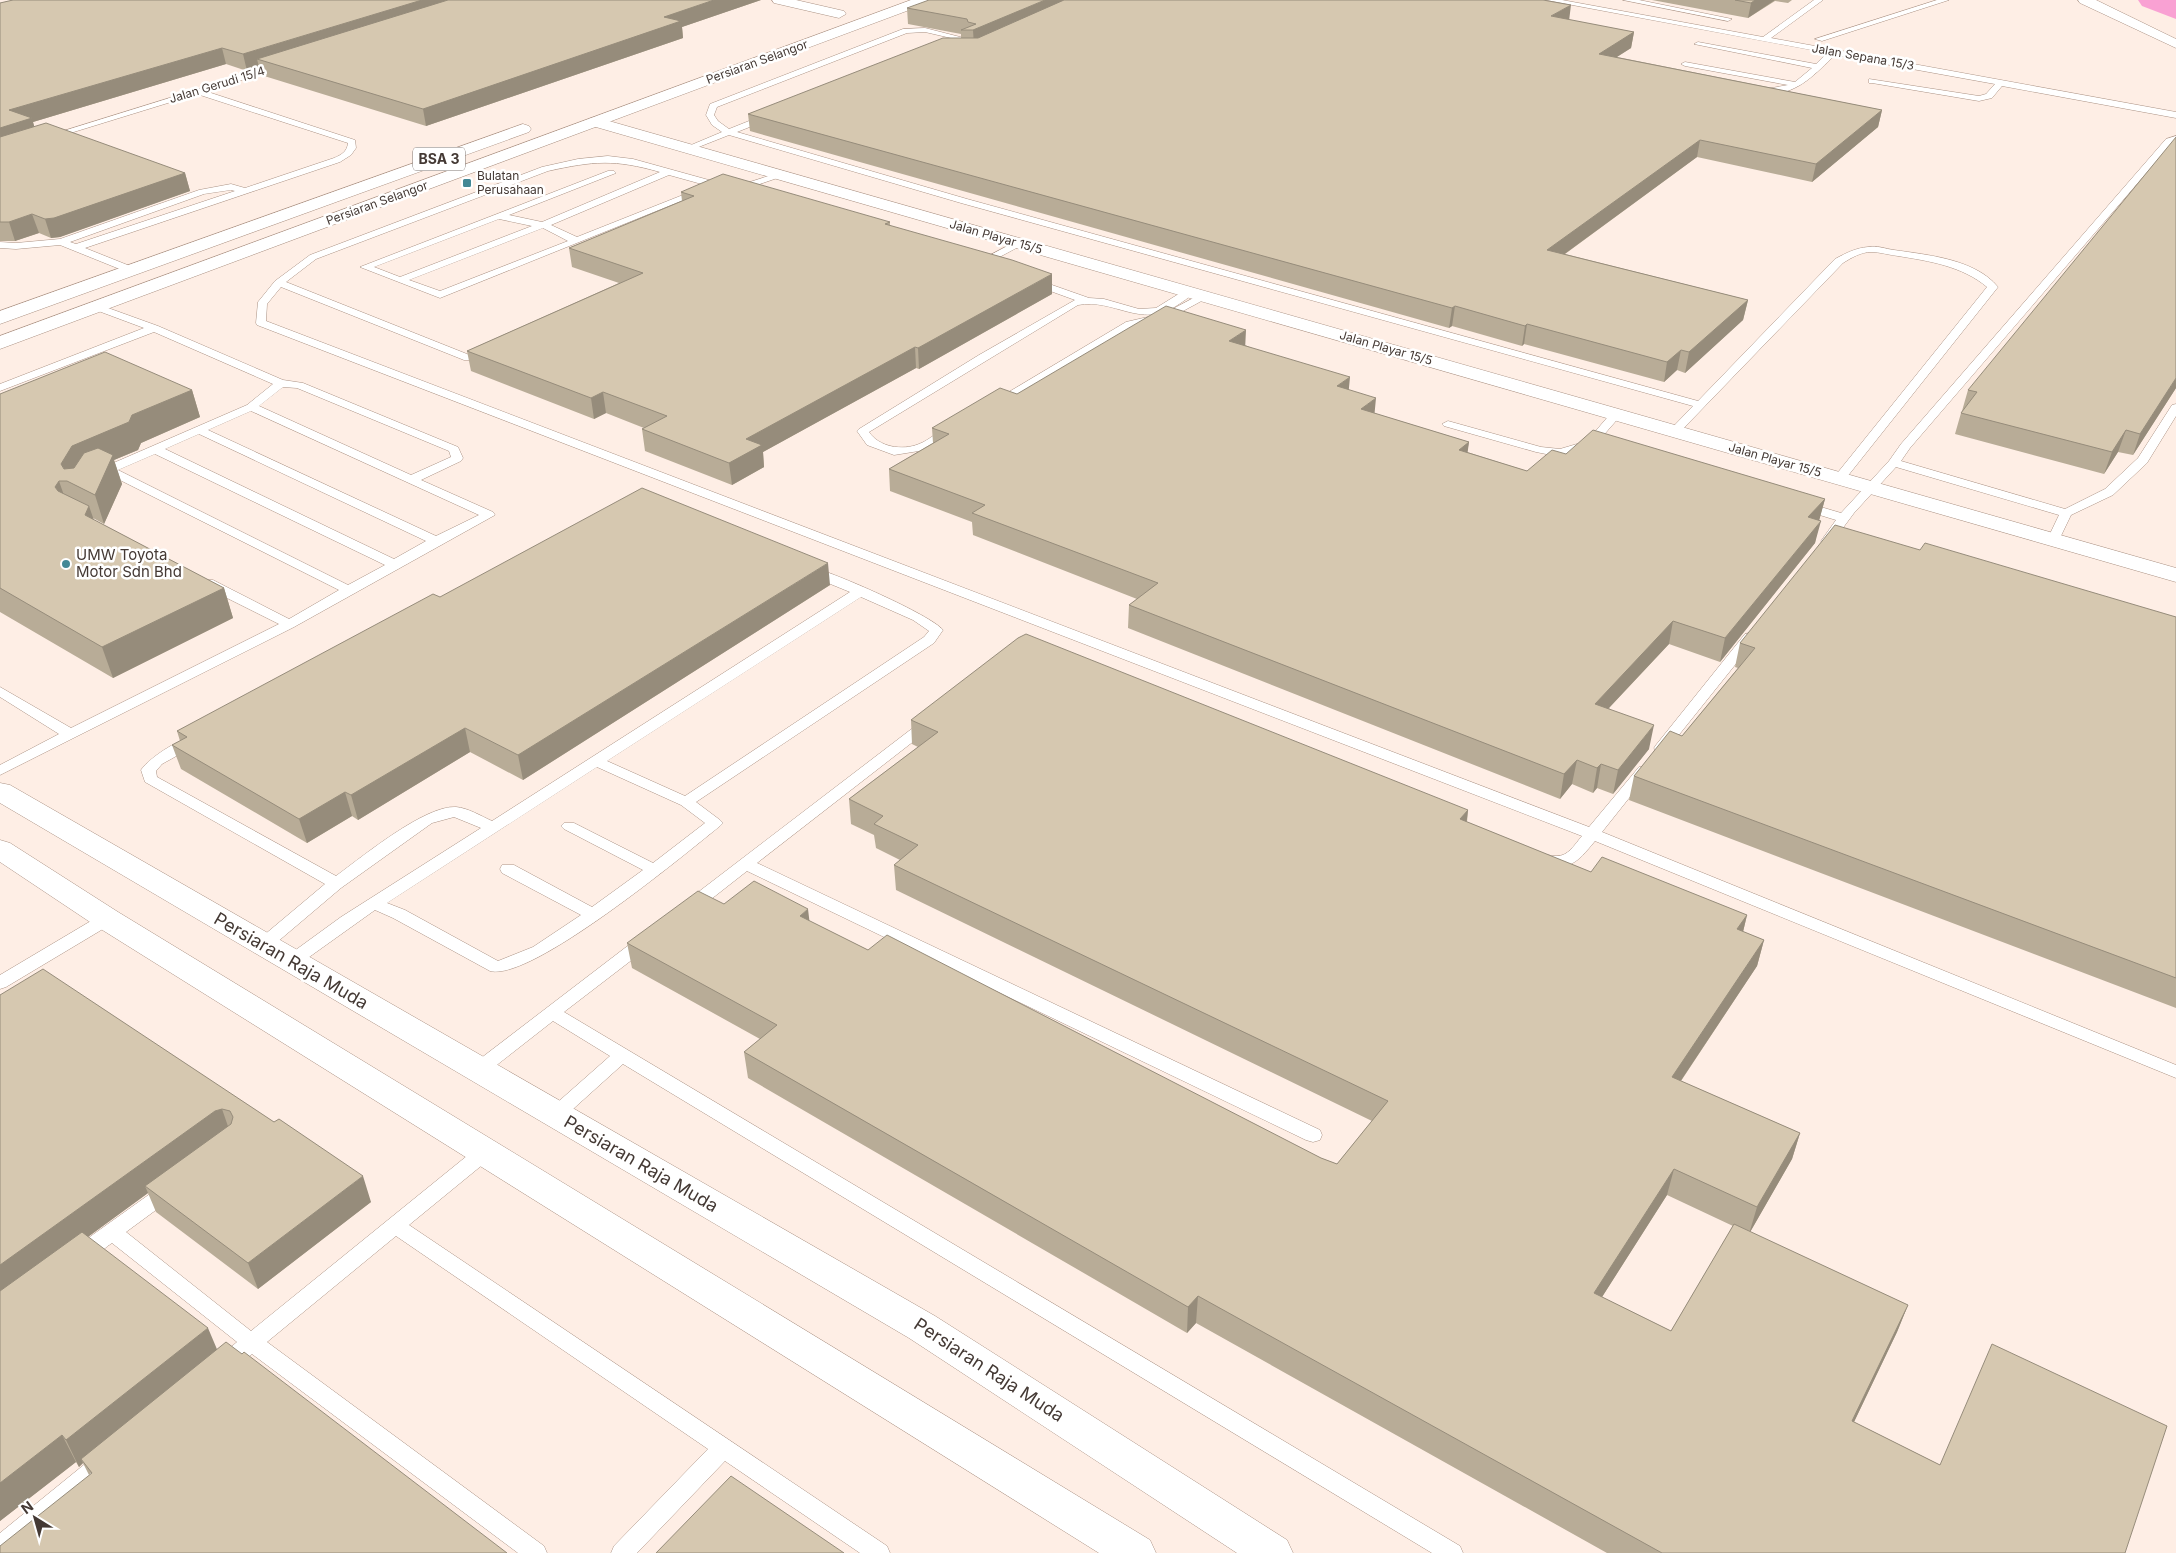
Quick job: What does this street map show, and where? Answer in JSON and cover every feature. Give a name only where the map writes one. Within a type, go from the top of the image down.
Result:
[{"type":"main road","points":[[779,0],[839,14]]},
{"type":"main road","name":"Persiaran Selangor","points":[[811,24],[878,0]]},
{"type":"main road","name":"Persiaran Selangor","points":[[0,343],[924,0]]},
{"type":"main road","points":[[2085,0],[2176,44]]},
{"type":"main road","name":"Persiaran Selangor","points":[[0,318],[541,122]]},
{"type":"main road","name":"Jalan Playar 15/5","points":[[595,122],[2176,575]]},
{"type":"main road","name":"Persiaran Raja Muda","points":[[0,792],[922,1327],[1272,1553]]},
{"type":"main road","points":[[0,849],[107,918],[1135,1553]]},
{"type":"lane","name":"Jalan Sepana 15/3","points":[[1550,0],[2176,115]]},
{"type":"lane","points":[[1627,0],[1728,20]]},
{"type":"lane","points":[[1765,39],[1819,0]]},
{"type":"lane","points":[[1819,39],[1945,0]]},
{"type":"lane","points":[[949,47],[964,39],[925,30],[906,31],[713,106],[710,115],[715,123],[728,132],[964,200],[1701,405]]},
{"type":"lane","points":[[1698,44],[1817,67]]},
{"type":"lane","points":[[1753,92],[1772,92],[1789,89],[1798,85],[1833,52]]},
{"type":"lane","name":"Jalan Gerudi 15/4","points":[[37,140],[291,62]]},
{"type":"lane","points":[[1685,64],[1798,85]]},
{"type":"lane","points":[[1872,81],[1979,99],[1990,96],[2000,83]]},
{"type":"lane","points":[[75,248],[337,160],[348,155],[353,148],[352,142],[196,91]]},
{"type":"lane","points":[[688,148],[775,114]]},
{"type":"lane","points":[[1820,550],[1837,536],[1844,518],[1894,463],[1905,446],[2169,141],[2176,139]]},
{"type":"lane","points":[[781,175],[734,190],[713,186],[633,162],[608,160],[578,162],[545,169],[313,256],[279,283],[262,304],[261,323],[1592,834],[2176,1072]]},
{"type":"lane","points":[[400,280],[543,224],[668,172]]},
{"type":"lane","points":[[611,173],[365,267],[440,296],[713,186]]},
{"type":"lane","points":[[0,245],[16,246],[61,242],[202,192],[231,187],[246,191]]},
{"type":"lane","points":[[498,216],[543,224],[577,241]]},
{"type":"lane","points":[[61,242],[132,270]]},
{"type":"lane","points":[[1000,269],[991,266],[986,260],[1018,243]]},
{"type":"lane","points":[[1675,431],[1839,261],[1856,252],[1870,249],[1963,266],[1984,277],[1993,287],[1839,478]]},
{"type":"lane","points":[[1025,278],[1085,300]]},
{"type":"lane","points":[[279,283],[468,358]]},
{"type":"lane","points":[[963,423],[921,448],[894,451],[871,443],[863,431],[1075,303],[1085,300],[1100,300],[1146,313],[1170,306],[1196,294]]},
{"type":"lane","points":[[988,408],[1130,324],[1154,320],[1182,310],[1196,294]]},
{"type":"lane","points":[[97,307],[154,328],[281,383],[300,384],[454,449],[457,458],[413,479]]},
{"type":"lane","points":[[0,388],[154,328]]},
{"type":"lane","points":[[88,478],[251,407],[281,383]]},
{"type":"lane","points":[[2054,540],[2066,513],[2109,492],[2143,460],[2176,406]]},
{"type":"lane","points":[[0,771],[289,624],[436,541],[489,515],[251,407]]},
{"type":"lane","points":[[1448,424],[1540,450],[1561,453],[1596,444],[1616,414]]},
{"type":"lane","points":[[199,430],[436,541]]},
{"type":"lane","points":[[155,449],[396,565]]},
{"type":"lane","points":[[1894,463],[2066,513]]},
{"type":"lane","points":[[109,470],[350,591]]},
{"type":"lane","points":[[1788,501],[1844,518]]},
{"type":"lane","points":[[686,802],[929,640],[936,630],[918,617],[861,591],[796,565]]},
{"type":"lane","points":[[200,579],[289,624]]},
{"type":"lane","points":[[277,953],[375,904],[861,591]]},
{"type":"lane","points":[[1533,854],[1560,862],[1574,856],[1758,627]]},
{"type":"lane","points":[[0,691],[70,734]]},
{"type":"lane","points":[[676,918],[942,712]]},
{"type":"lane","points":[[208,732],[157,761],[148,770],[150,779],[328,877],[335,884]]},
{"type":"lane","points":[[375,904],[399,914],[496,967],[509,964],[539,952],[655,870],[715,823],[686,802],[596,761]]},
{"type":"lane","points":[[277,953],[335,884],[427,820],[445,813],[456,812],[494,827]]},
{"type":"lane","points":[[568,826],[655,870]]},
{"type":"lane","points":[[745,864],[1314,1135]]},
{"type":"lane","points":[[508,869],[592,914]]},
{"type":"lane","points":[[0,983],[107,918]]},
{"type":"lane","points":[[478,1070],[653,936]]},
{"type":"lane","points":[[552,1013],[1452,1553]]},
{"type":"lane","points":[[556,1114],[622,1055]]},
{"type":"lane","points":[[213,1374],[485,1152]]},
{"type":"lane","points":[[64,1267],[184,1179]]},
{"type":"lane","points":[[395,1225],[879,1553]]},
{"type":"lane","points":[[112,1232],[251,1342],[536,1553]]},
{"type":"lane","points":[[0,1547],[122,1448]]},
{"type":"lane","points":[[622,1553],[723,1448]]},
{"type":"building","points":[[13,0],[422,0],[243,54],[222,48],[9,110],[32,118],[0,128],[0,3]]},
{"type":"building","points":[[448,0],[714,0],[664,17],[681,21],[423,109],[257,59]]},
{"type":"building","points":[[929,0],[1045,0],[973,30],[961,30],[976,24],[968,22],[967,19],[907,8]]},
{"type":"building","points":[[1064,0],[1543,0],[1571,5],[1551,16],[1634,32],[1599,54],[1882,110],[1816,164],[1700,140],[1547,250],[1748,300],[1689,352],[1681,350],[1667,362],[1527,324],[1525,326],[1455,306],[1452,308],[748,114],[943,38],[978,38]]},
{"type":"building","points":[[1735,0],[1755,0],[1751,3]]},
{"type":"building","points":[[46,123],[185,173],[54,218],[45,219],[32,214],[9,222],[0,222],[0,137]]},
{"type":"building","points":[[2176,137],[2176,378],[2140,434],[2126,430],[2112,452],[1961,413],[1977,392],[1968,390]]},
{"type":"building","points":[[723,174],[890,222],[885,224],[1012,260],[1052,274],[918,348],[915,347],[746,439],[762,445],[729,463],[642,429],[667,416],[603,392],[591,398],[467,351],[643,273],[569,248],[694,196],[681,192]]},
{"type":"building","points":[[1166,306],[1246,330],[1229,341],[1350,377],[1337,386],[1376,398],[1361,409],[1469,442],[1459,450],[1527,471],[1552,450],[1566,454],[1593,430],[1825,499],[1808,517],[1821,521],[1725,638],[1673,621],[1595,704],[1654,725],[1618,770],[1601,764],[1597,768],[1577,760],[1564,774],[1129,605],[1158,583],[972,513],[985,505],[889,469],[949,434],[932,428],[1000,388],[1017,394]]},
{"type":"building","name":"UMW Toyota Motor Sdn Bhd","points":[[105,352],[192,390],[132,415],[129,422],[72,446],[61,464],[64,469],[74,468],[84,453],[98,448],[113,455],[95,495],[67,481],[59,481],[55,487],[58,491],[89,506],[85,515],[224,588],[102,647],[0,588],[0,394]]},
{"type":"building","points":[[642,488],[828,563],[518,755],[465,728],[351,795],[345,792],[299,819],[172,745],[187,737],[177,731],[433,594],[440,597]]},
{"type":"building","points":[[1835,525],[1920,550],[1925,543],[2176,617],[2176,978],[1634,776],[1670,731],[1682,736],[1755,648],[1740,643]]},
{"type":"building","points":[[1026,634],[1468,810],[1460,819],[1591,872],[1602,857],[1747,915],[1737,929],[1764,940],[1672,1077],[1800,1133],[1757,1207],[1674,1169],[1594,1293],[1671,1331],[1734,1224],[1908,1305],[1852,1421],[1940,1465],[1992,1344],[2167,1426],[2125,1553],[1662,1553],[1198,1296],[1188,1307],[744,1052],[777,1025],[627,943],[698,891],[724,904],[754,881],[808,909],[800,916],[868,950],[887,935],[1321,1158],[1337,1164],[1388,1101],[894,865],[918,845],[874,824],[883,816],[849,799],[938,732],[911,720],[1018,638]]},
{"type":"building","points":[[43,969],[274,1122],[279,1119],[363,1176],[248,1263],[145,1186],[231,1124],[233,1117],[230,1111],[222,1109],[215,1111],[0,1265],[0,995]]},
{"type":"building","points":[[82,1232],[208,1328],[66,1440],[62,1435],[0,1483],[0,1291]]},
{"type":"building","points":[[226,1342],[242,1354],[244,1352],[507,1553],[0,1553],[0,1546],[92,1473],[81,1459]]},
{"type":"building","points":[[731,1476],[844,1553],[656,1553]]},
{"type":"waterway","points":[[2153,0],[2176,10]]},
{"type":"place","name":"Bulatan Perusahaan","points":[[467,183]]},
{"type":"place","name":"UMW Toyota Motor Sdn Bhd","points":[[66,564]]}]
